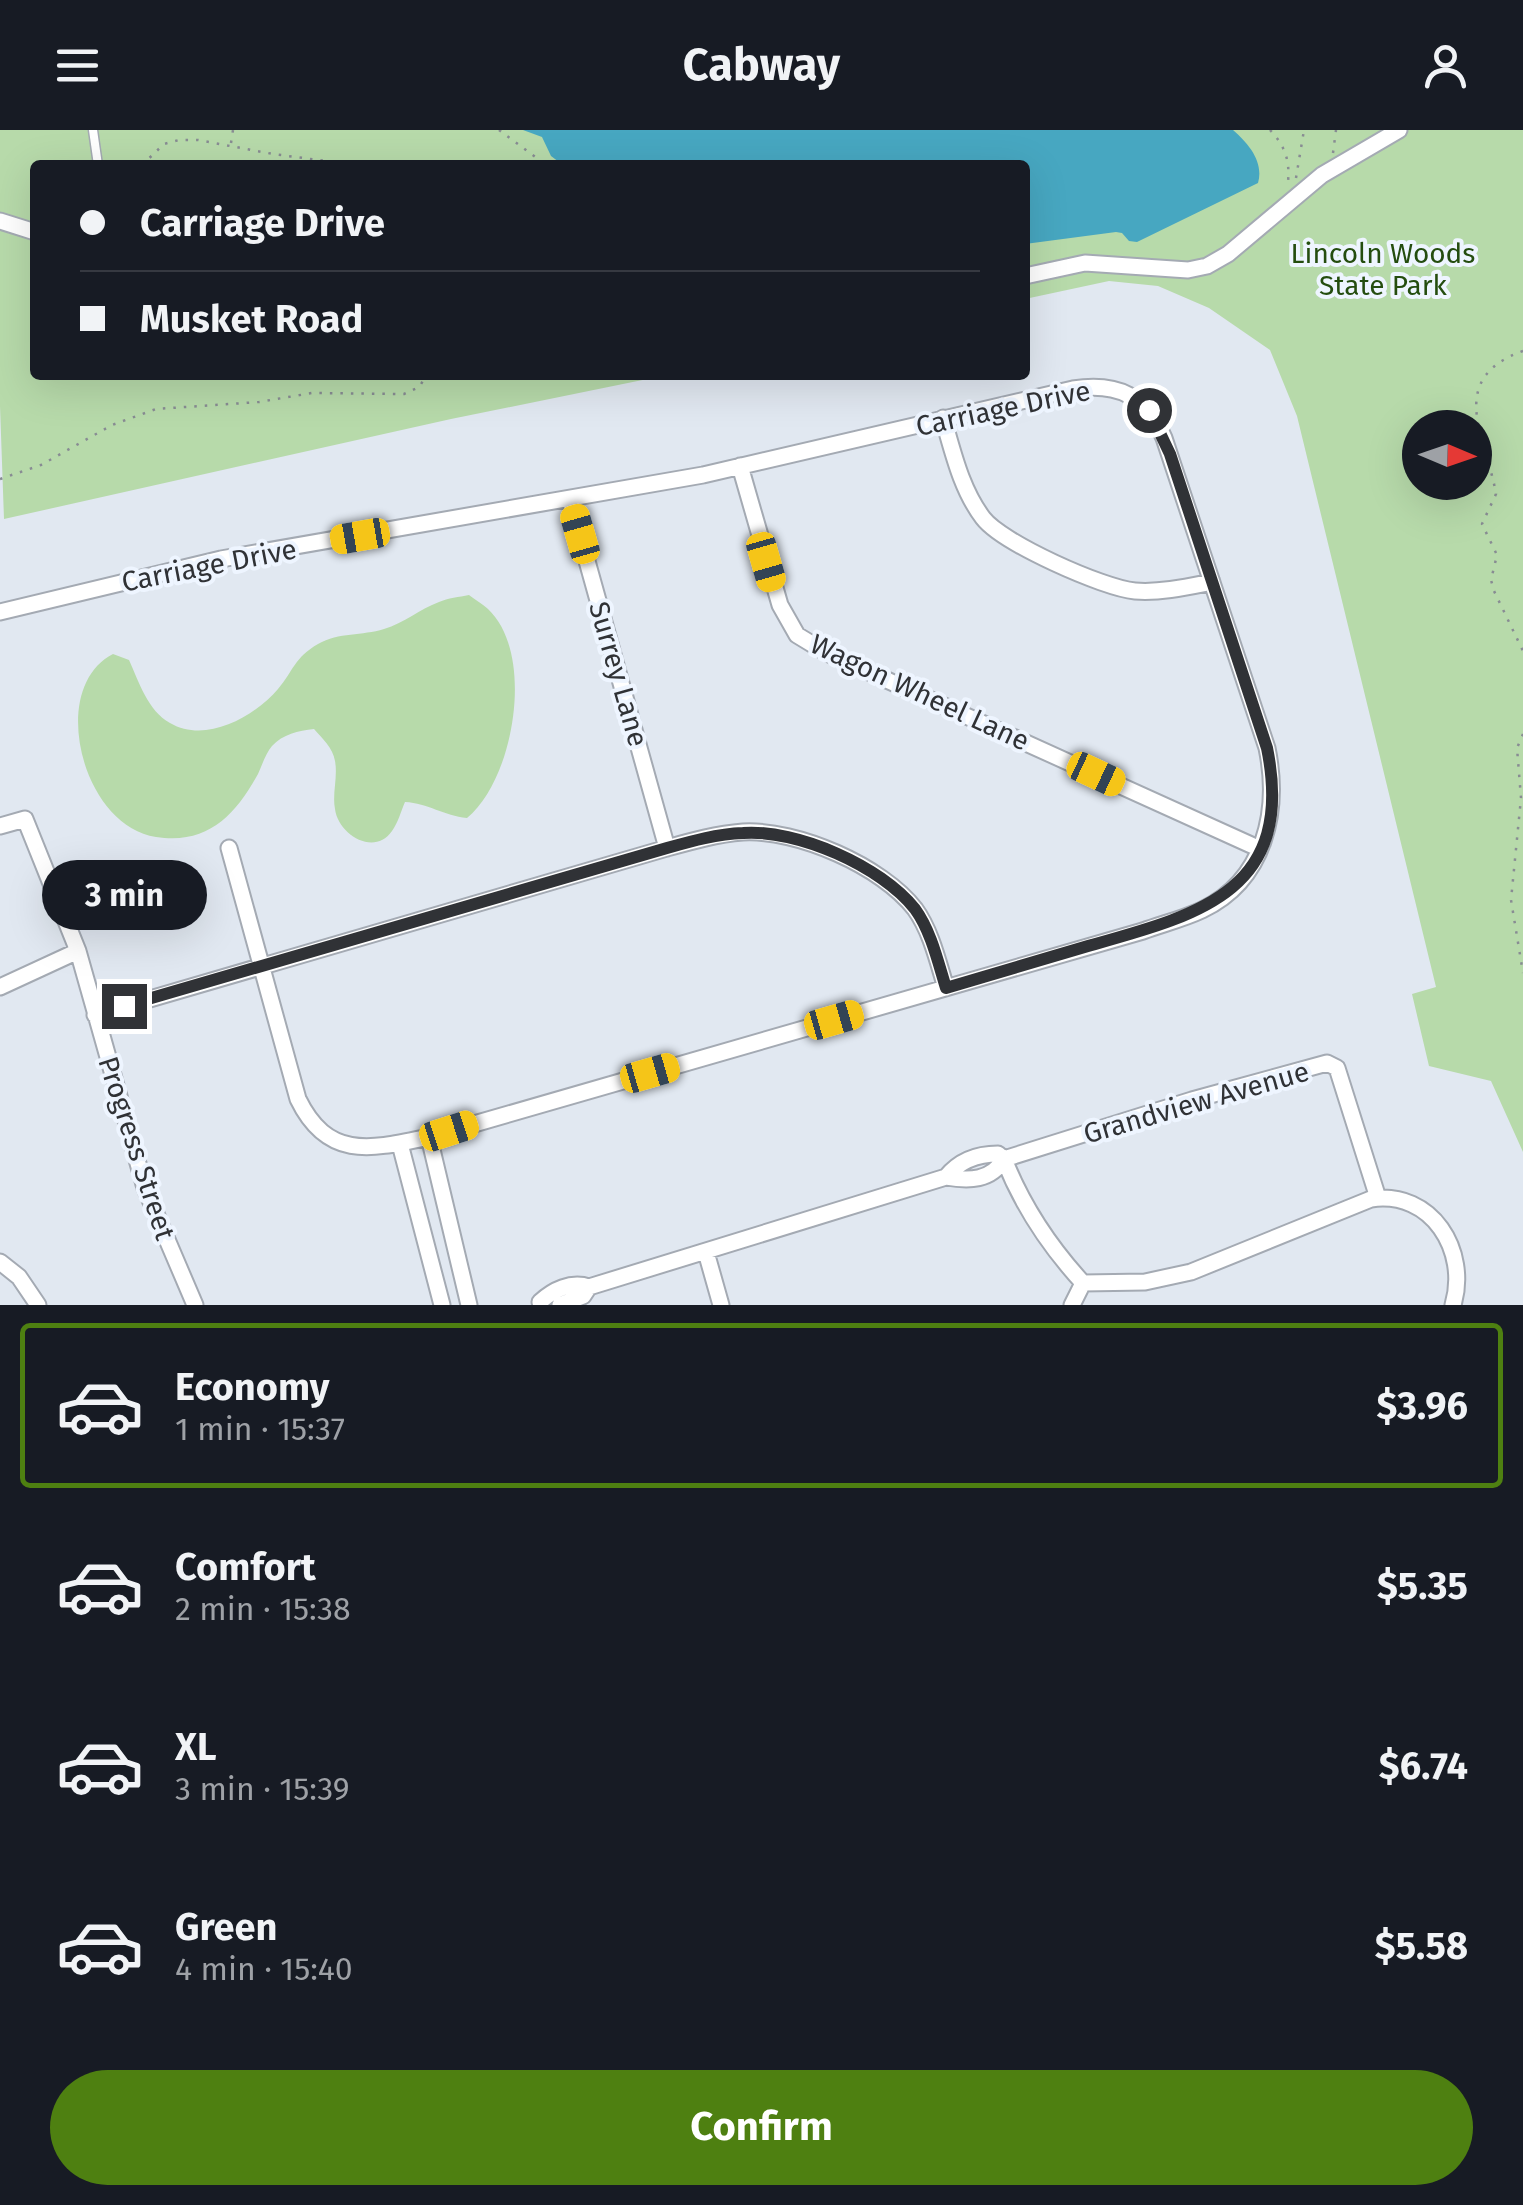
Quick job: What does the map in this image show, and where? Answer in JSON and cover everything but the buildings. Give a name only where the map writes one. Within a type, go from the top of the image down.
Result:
[{"type":"street","points":[[1030,275],[1085,263],[1197,269],[1228,254],[1286,202],[1331,169],[1398,130]]},
{"type":"street","points":[[0,222],[30,231]]},
{"type":"street","name":"Carriage Drive","points":[[0,612],[221,560],[570,500],[740,466],[1093,386],[1126,391],[1137,398],[1149,410],[1164,438],[1272,773],[1270,822],[1250,870],[1236,887],[1202,910],[1143,931],[429,1137],[376,1148],[349,1146],[326,1136],[314,1126],[298,1098],[229,848]]},
{"type":"street","points":[[943,418],[970,498],[1002,536],[1127,590],[1212,582]]},
{"type":"street","name":"Wagon Wheel Lane","points":[[740,466],[774,591],[798,635],[825,652],[1260,849]]},
{"type":"street","name":"Surrey Lane","points":[[570,500],[667,848]]},
{"type":"street","name":"Progress Street","points":[[0,826],[25,820],[78,952],[145,1188],[195,1305]]},
{"type":"street","points":[[95,1014],[667,848],[745,832],[785,835],[876,874],[898,892],[923,922],[946,988]]},
{"type":"street","points":[[0,987],[78,952]]},
{"type":"street","name":"Grandview Avenue","points":[[534,1304],[565,1287],[589,1286],[946,1177],[980,1178],[996,1172],[1004,1160],[1255,1081],[1333,1064],[1344,1084],[1378,1198]]},
{"type":"street","points":[[429,1137],[468,1305]]},
{"type":"street","points":[[400,1144],[442,1305]]},
{"type":"street","points":[[1004,1160],[1039,1226],[1082,1283]]},
{"type":"street","points":[[1082,1283],[1144,1282],[1192,1272],[1378,1198],[1400,1199],[1427,1212],[1446,1233],[1458,1266],[1453,1305]]},
{"type":"street","points":[[706,1252],[721,1305]]},
{"type":"street","points":[[0,1262],[19,1277],[38,1305]]},
{"type":"street","points":[[1072,1305],[1082,1283]]},
{"type":"street","name":"Grandview Avenue","points":[[534,1304],[559,1305],[584,1296],[589,1286]]},
{"type":"lane","points":[[92,130],[97,160]]},
{"type":"path","points":[[231,146],[232,130]]},
{"type":"path","points":[[500,130],[539,160]]},
{"type":"path","points":[[1270,130],[1282,142],[1290,166],[1286,202]]},
{"type":"path","points":[[1286,202],[1299,170],[1304,130]]},
{"type":"path","points":[[1331,169],[1336,130]]},
{"type":"path","points":[[147,160],[164,144],[179,140],[323,160]]},
{"type":"path","points":[[1523,351],[1492,368],[1478,389],[1474,414],[1496,494],[1482,524],[1497,555],[1491,580],[1523,651]]},
{"type":"path","points":[[0,479],[41,465],[112,426],[156,409],[259,402],[312,393],[404,394],[420,387],[424,380]]},
{"type":"path","points":[[1523,734],[1518,748],[1521,798],[1511,900],[1523,973]]},
{"type":"green space","name":"Lincoln Woods State Park","points":[[0,130],[1523,130],[1523,1152],[1491,1081],[1429,1066],[1412,994],[1436,987],[1297,416],[1270,350],[1209,308],[1158,286],[1109,281],[1030,298],[1030,160],[30,160],[30,380],[642,380],[4,519]]},
{"type":"green space","points":[[469,595],[488,609],[503,629],[512,655],[515,685],[507,747],[497,776],[467,818],[405,802],[385,839],[358,839],[338,818],[334,803],[334,756],[314,729],[276,742],[240,803],[205,832],[190,836],[156,837],[130,827],[109,809],[92,783],[82,754],[78,724],[81,695],[93,671],[113,654],[129,660],[145,695],[162,718],[184,729],[214,729],[256,709],[278,689],[304,654],[318,644],[384,629],[439,602]]},
{"type":"water","points":[[523,130],[1233,130],[1254,154],[1259,175],[1258,183],[1137,242],[1116,232],[1030,243],[1030,160],[556,160],[542,137]]},
{"type":"route","points":[[124,1006],[667,848],[745,832],[785,835],[804,841],[876,874],[898,892],[923,922],[946,988],[1143,931],[1221,899],[1250,870],[1260,849],[1270,822],[1272,773],[1170,454],[1149,410]]}]
